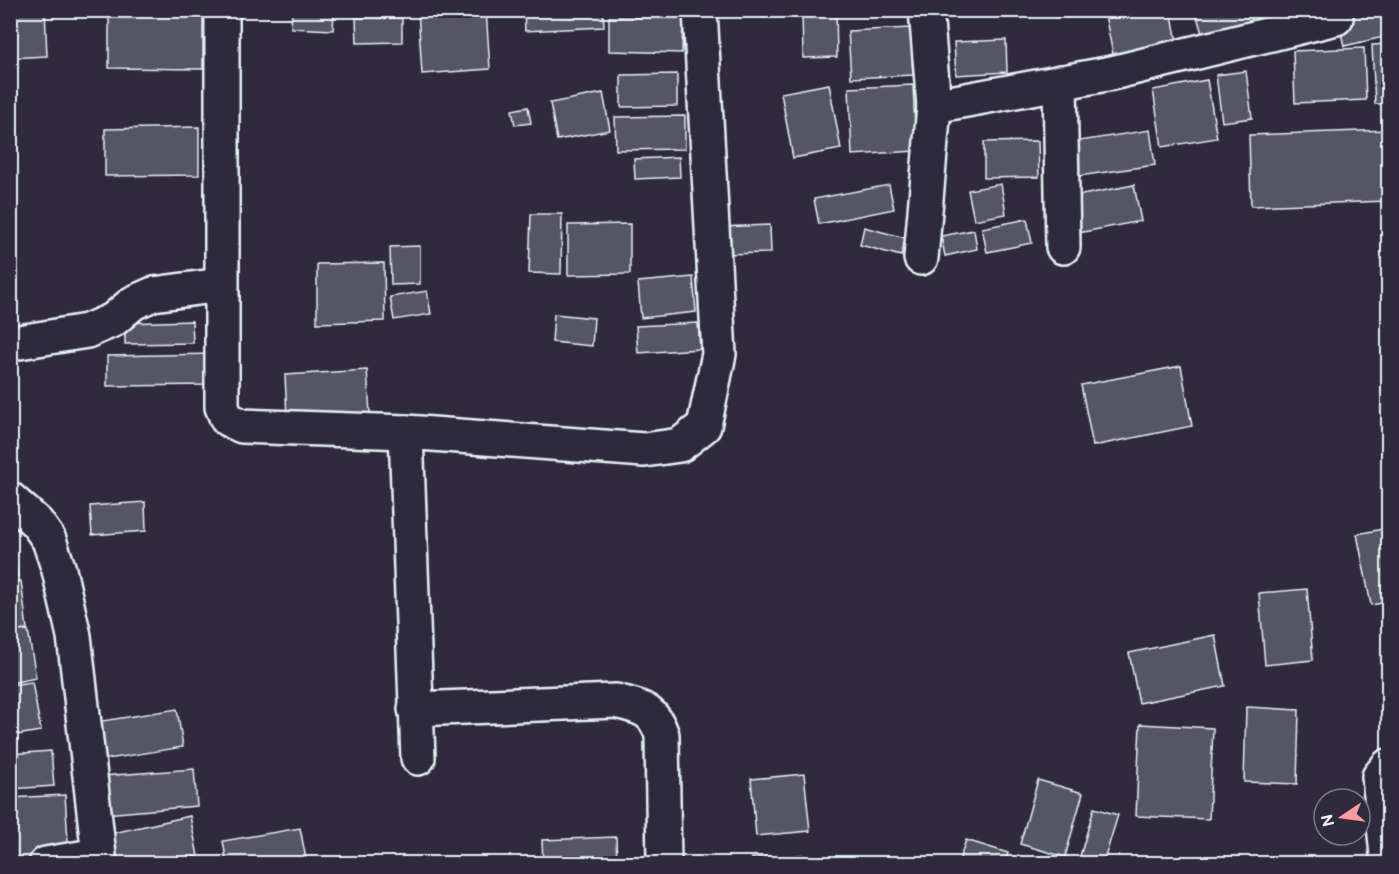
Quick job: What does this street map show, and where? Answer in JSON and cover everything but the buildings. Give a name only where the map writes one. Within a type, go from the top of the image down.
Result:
[{"type":"street","points":[[222,10],[222,407],[227,419],[242,426],[406,432],[644,450],[680,445],[704,426],[719,354],[700,10]]},
{"type":"street","points":[[921,258],[934,106],[926,10]]},
{"type":"street","points":[[934,106],[1112,73],[1336,18]]},
{"type":"street","points":[[1060,82],[1063,248]]},
{"type":"street","points":[[13,343],[87,331],[113,320],[133,303],[153,294],[221,285]]},
{"type":"street","points":[[406,432],[418,758]]},
{"type":"street","points":[[10,499],[37,523],[49,540],[59,570],[74,636],[99,859],[45,864]]},
{"type":"street","points":[[415,709],[616,701],[643,709],[657,719],[662,735],[664,864]]},
{"type":"street","points":[[1388,864],[1379,777],[1389,766]]}]
